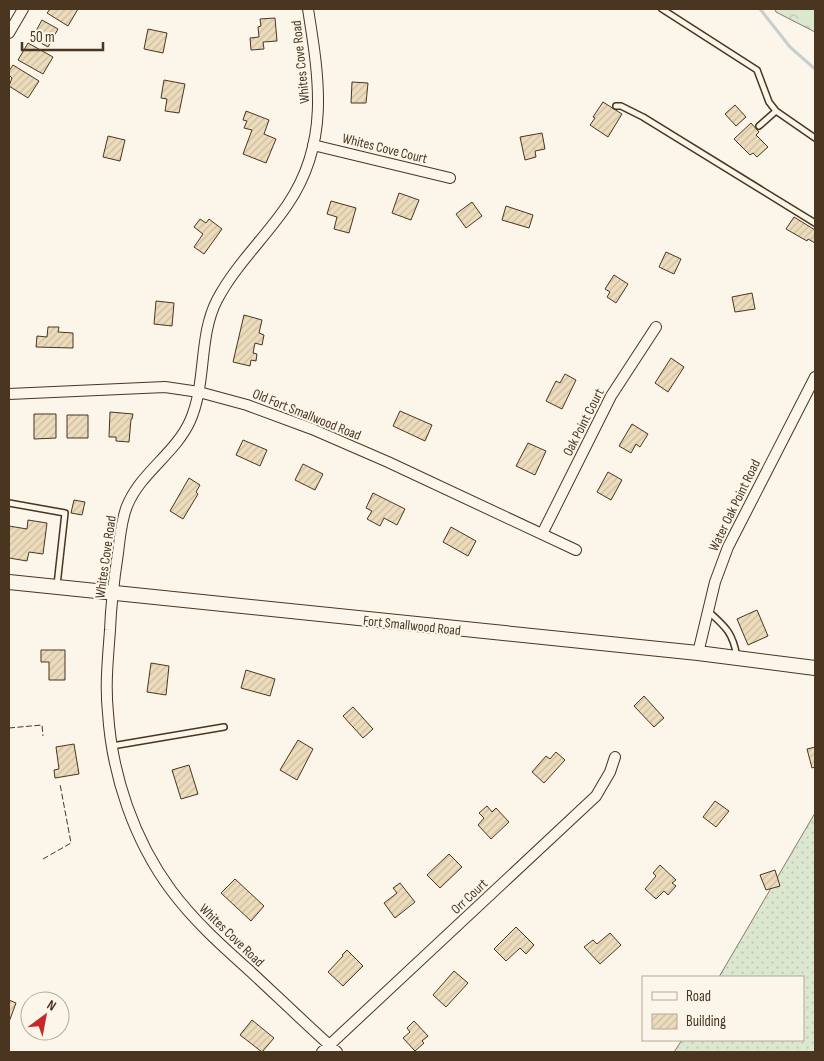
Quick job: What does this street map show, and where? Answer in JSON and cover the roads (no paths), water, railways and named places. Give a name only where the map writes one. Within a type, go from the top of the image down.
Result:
[{"type":"main road","name":"Fort Smallwood Road","points":[[9,582],[698,653],[815,668]]},
{"type":"street","points":[[9,33],[23,9]]},
{"type":"street","name":"Whites Cove Road","points":[[308,9],[319,104],[314,145],[304,173],[287,205],[231,276],[215,303],[208,331],[199,392],[195,408],[184,432],[178,442],[141,481],[128,505],[120,534],[112,593],[107,690],[112,746],[127,805],[154,864],[171,890],[205,930],[330,1050]]},
{"type":"street","name":"Whites Cove Court","points":[[314,145],[450,178]]},
{"type":"street","name":"Oak Point Court","points":[[542,534],[611,396],[656,327]]},
{"type":"street","name":"Water Oak Point Road","points":[[698,653],[715,582],[728,547],[815,377]]},
{"type":"street","name":"Old Fort Smallwood Road","points":[[9,394],[165,387],[199,392],[247,405],[312,429],[415,474],[576,550]]},
{"type":"street","name":"Orr Court","points":[[330,1050],[596,796],[607,779],[615,757]]},
{"type":"lane","points":[[662,9],[757,70],[769,102],[776,111],[815,138]]},
{"type":"lane","points":[[616,106],[621,106],[642,117],[815,223]]},
{"type":"lane","points":[[759,126],[776,111]]},
{"type":"lane","points":[[9,503],[65,513],[57,587]]},
{"type":"lane","points":[[708,611],[729,632],[734,642],[737,658]]},
{"type":"lane","points":[[112,746],[224,728]]},
{"type":"waterway","points":[[760,9],[790,47],[815,69]]}]
